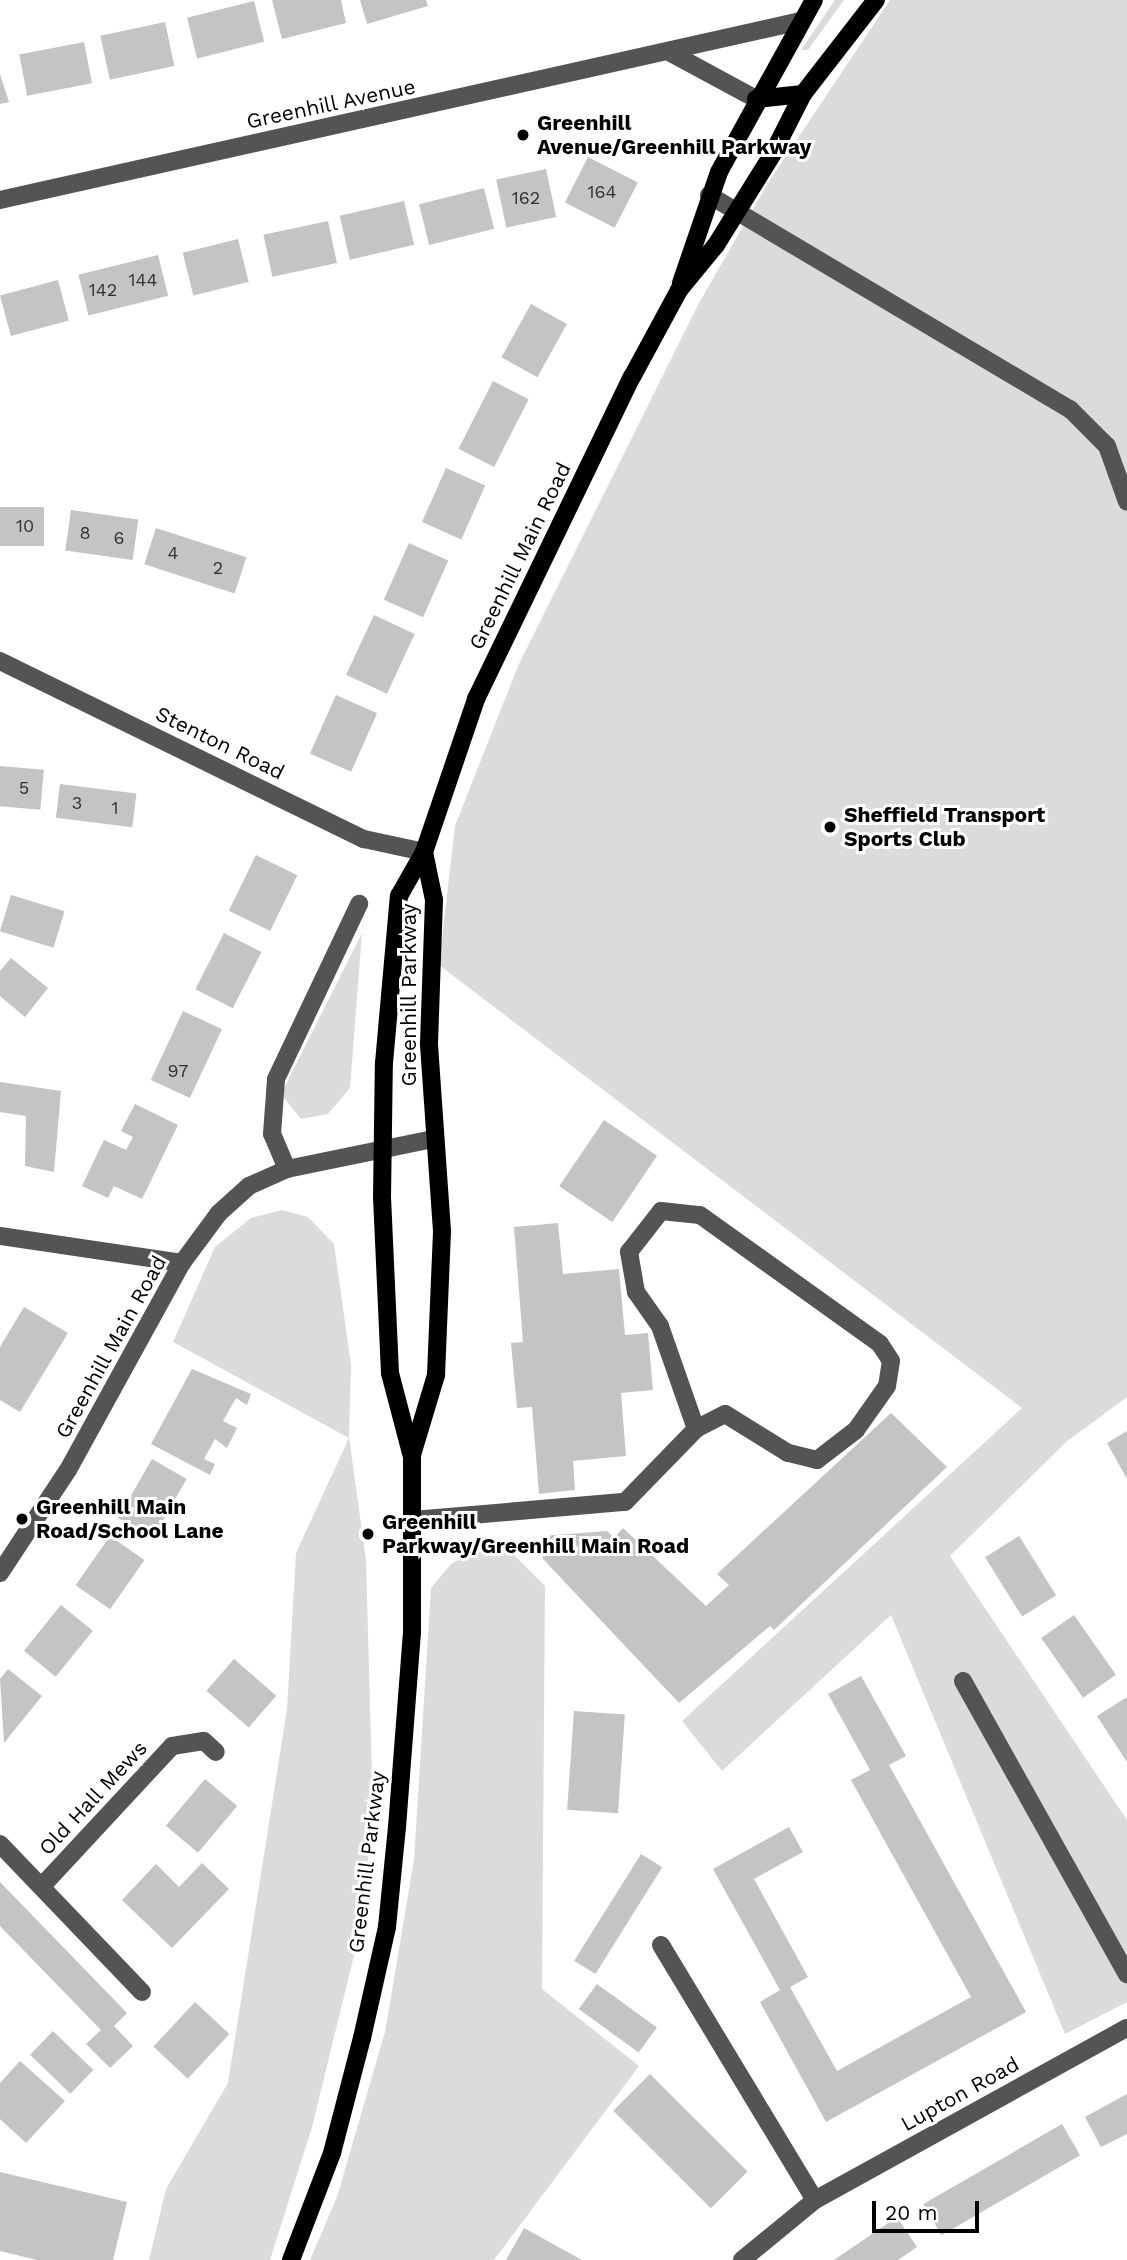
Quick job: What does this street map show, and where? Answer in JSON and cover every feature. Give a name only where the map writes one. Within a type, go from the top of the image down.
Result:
[{"type":"main road","name":"Greenhill Main Road","points":[[424,852],[477,699],[679,290],[709,195],[756,99],[814,0]]},
{"type":"main road","name":"Greenhill Main Road","points":[[679,290],[737,211],[803,94],[876,0]]},
{"type":"main road","points":[[756,99],[803,94]]},
{"type":"main road","name":"Greenhill Parkway","points":[[412,1457],[436,1375],[442,1231],[433,1139],[434,900],[424,852]]},
{"type":"main road","name":"Greenhill Parkway","points":[[291,2260],[332,2153],[387,1927],[412,1633],[413,1520],[412,1457],[390,1373],[383,1149],[392,941],[399,896],[424,852]]},
{"type":"street","name":"Greenhill Avenue","points":[[0,200],[671,53],[801,21]]},
{"type":"street","points":[[671,53],[756,99]]},
{"type":"street","points":[[709,195],[1070,409],[1107,446],[1127,502]]},
{"type":"street","name":"Stenton Road","points":[[0,661],[364,839],[424,852]]},
{"type":"street","points":[[287,1169],[272,1134],[276,1079],[359,904]]},
{"type":"street","name":"Greenhill Main Road","points":[[0,1573],[68,1470],[182,1263],[249,1186],[287,1169],[433,1139]]},
{"type":"street","points":[[413,1520],[625,1502],[696,1429],[725,1414],[788,1453],[817,1460],[856,1430],[887,1386],[891,1361],[880,1344],[700,1215],[661,1210],[629,1252],[636,1292],[660,1326],[696,1429]]},
{"type":"street","points":[[0,1236],[182,1263]]},
{"type":"street","points":[[963,1681],[1127,1974]]},
{"type":"street","name":"Old Hall Mews","points":[[42,1886],[172,1746],[204,1741],[216,1752]]},
{"type":"street","name":"Old Hall Mews","points":[[0,1844],[142,1992]]},
{"type":"street","points":[[662,1945],[815,2200]]},
{"type":"street","name":"Lupton Road","points":[[742,2260],[815,2200],[1127,2028]]},
{"type":"shaded area","points":[[835,0],[844,0],[808,50],[801,50]]},
{"type":"shaded area","name":"Sheffield Transport Sports Club","points":[[890,0],[1127,0],[1127,1397],[1066,1442],[950,1556],[1127,1820],[1127,2002],[1065,2034],[891,1615],[722,1771],[682,1721],[1022,1408],[439,965],[455,826],[518,666],[699,303],[768,183]]},
{"type":"shaded area","points":[[362,933],[350,1088],[328,1114],[301,1119],[281,1094]]},
{"type":"shaded area","points":[[282,1210],[308,1217],[334,1244],[351,1365],[349,1437],[366,1560],[373,1813],[360,1931],[312,2127],[270,2260],[149,2260],[166,2189],[228,2083],[287,1709],[296,1553],[349,1438],[173,1342],[215,1247],[251,1218]]},
{"type":"shaded area","points":[[497,1538],[545,1586],[542,1989],[639,2066],[494,2260],[310,2260],[337,2197],[385,2032],[414,1860],[431,1588],[451,1564]]},
{"type":"building","points":[[272,0],[341,0],[346,23],[282,39]]},
{"type":"building","points":[[360,0],[426,0],[428,6],[367,24]]},
{"type":"building","points":[[254,1],[264,42],[197,58],[187,18]]},
{"type":"building","points":[[165,22],[174,66],[110,80],[100,36]]},
{"type":"building","points":[[84,42],[92,83],[27,96],[19,55]]},
{"type":"building","points":[[0,74],[9,102],[0,104]]},
{"type":"building","points":[[588,157],[638,182],[615,228],[565,202]]},
{"type":"building","points":[[546,169],[556,217],[506,228],[496,180]]},
{"type":"building","points":[[484,188],[494,229],[429,245],[419,204]]},
{"type":"building","points":[[404,201],[414,245],[350,260],[340,216]]},
{"type":"building","points":[[328,221],[337,263],[272,277],[263,235]]},
{"type":"building","points":[[238,239],[249,282],[193,295],[183,253]]},
{"type":"building","points":[[158,255],[168,296],[89,316],[78,275]]},
{"type":"building","points":[[58,280],[69,321],[11,336],[0,296]]},
{"type":"building","points":[[531,304],[567,324],[537,377],[501,357]]},
{"type":"building","points":[[493,381],[529,399],[494,467],[458,449]]},
{"type":"building","points":[[446,468],[485,485],[461,539],[422,522]]},
{"type":"building","points":[[0,507],[44,507],[44,546],[0,546]]},
{"type":"building","points":[[71,510],[138,519],[133,560],[65,551]]},
{"type":"building","points":[[156,528],[246,557],[235,593],[144,564]]},
{"type":"building","points":[[409,543],[448,560],[423,617],[384,600]]},
{"type":"building","points":[[374,615],[415,634],[387,694],[346,675]]},
{"type":"building","points":[[336,695],[377,713],[351,772],[310,753]]},
{"type":"building","points":[[0,766],[44,770],[40,810],[0,806]]},
{"type":"building","points":[[60,784],[136,793],[132,827],[56,818]]},
{"type":"building","points":[[256,855],[297,875],[270,931],[229,911]]},
{"type":"building","points":[[11,895],[65,911],[53,948],[0,931]]},
{"type":"building","points":[[224,933],[261,952],[233,1008],[195,989]]},
{"type":"building","points":[[11,958],[48,988],[25,1017],[0,996],[0,971]]},
{"type":"building","points":[[183,1011],[222,1029],[190,1098],[151,1080]]},
{"type":"building","points":[[0,1082],[61,1091],[54,1172],[25,1166],[26,1116],[0,1112]]},
{"type":"building","points":[[135,1104],[178,1125],[142,1199],[114,1186],[108,1198],[82,1186],[104,1140],[126,1150],[133,1137],[121,1131]]},
{"type":"building","points":[[604,1120],[657,1156],[612,1222],[559,1186]]},
{"type":"building","points":[[558,1223],[563,1274],[619,1269],[625,1335],[648,1333],[653,1390],[621,1393],[626,1456],[573,1461],[575,1490],[539,1494],[532,1407],[517,1408],[511,1343],[523,1342],[514,1227]]},
{"type":"building","points":[[24,1307],[68,1333],[20,1412],[0,1400],[0,1347]]},
{"type":"building","points":[[192,1369],[251,1394],[247,1405],[236,1398],[223,1421],[237,1428],[227,1448],[215,1439],[204,1459],[215,1464],[210,1475],[151,1444]]},
{"type":"building","points":[[891,1413],[947,1467],[774,1630],[770,1626],[679,1703],[543,1559],[543,1536],[607,1531],[614,1538],[623,1528],[706,1606],[729,1585],[717,1574]]},
{"type":"building","points":[[1127,1431],[1127,1479],[1107,1443]]},
{"type":"building","points":[[152,1459],[187,1479],[153,1538],[118,1518]]},
{"type":"building","points":[[110,1536],[144,1560],[110,1609],[76,1585]]},
{"type":"building","points":[[1019,1536],[1056,1595],[1022,1617],[985,1557]]},
{"type":"building","points":[[61,1605],[93,1631],[56,1677],[24,1651]]},
{"type":"building","points":[[1074,1615],[1116,1675],[1083,1698],[1041,1638]]},
{"type":"building","points":[[234,1659],[276,1696],[249,1727],[206,1691]]},
{"type":"building","points":[[8,1669],[42,1696],[4,1743],[0,1679]]},
{"type":"building","points":[[861,1676],[906,1756],[889,1765],[1026,2012],[826,2122],[760,2002],[780,1990],[713,1869],[789,1827],[803,1852],[754,1879],[808,1977],[790,1987],[837,2071],[971,1997],[851,1780],[870,1770],[828,1694]]},
{"type":"building","points":[[1127,1697],[1127,1762],[1097,1716]]},
{"type":"building","points":[[574,1711],[625,1715],[618,1813],[567,1810]]},
{"type":"building","points":[[205,1779],[237,1806],[198,1853],[166,1826]]},
{"type":"building","points":[[641,1854],[662,1867],[595,1974],[574,1961]]},
{"type":"building","points":[[202,1863],[229,1889],[172,1948],[122,1900],[156,1864],[179,1887]]},
{"type":"building","points":[[0,1882],[127,2013],[114,2026],[133,2046],[110,2068],[86,2044],[101,2030],[0,1926]]},
{"type":"building","points":[[597,1984],[657,2027],[639,2053],[579,2009]]},
{"type":"building","points":[[195,2002],[229,2034],[188,2079],[153,2047]]},
{"type":"building","points":[[53,2031],[93,2070],[70,2094],[30,2055]]},
{"type":"building","points":[[20,2061],[65,2101],[26,2143],[0,2119],[0,2083]]},
{"type":"building","points":[[650,2074],[748,2172],[711,2208],[613,2111]]},
{"type":"building","points":[[1127,2094],[1127,2134],[1101,2147],[1085,2117]]},
{"type":"building","points":[[1062,2124],[1080,2155],[941,2235],[923,2204]]},
{"type":"building","points":[[0,2172],[127,2202],[113,2260],[37,2260],[0,2251]]},
{"type":"building","points":[[897,2217],[917,2247],[898,2260],[834,2260]]},
{"type":"building","points":[[524,2228],[582,2260],[506,2260]]},
{"type":"place","name":"Greenhill Avenue/Greenhill Parkway","points":[[523,135]]},
{"type":"place","name":"Sheffield Transport Sports Club","points":[[830,827]]},
{"type":"place","name":"Greenhill Main Road/School Lane","points":[[22,1519]]},
{"type":"place","name":"Greenhill Parkway/Greenhill Main Road","points":[[368,1534]]}]
